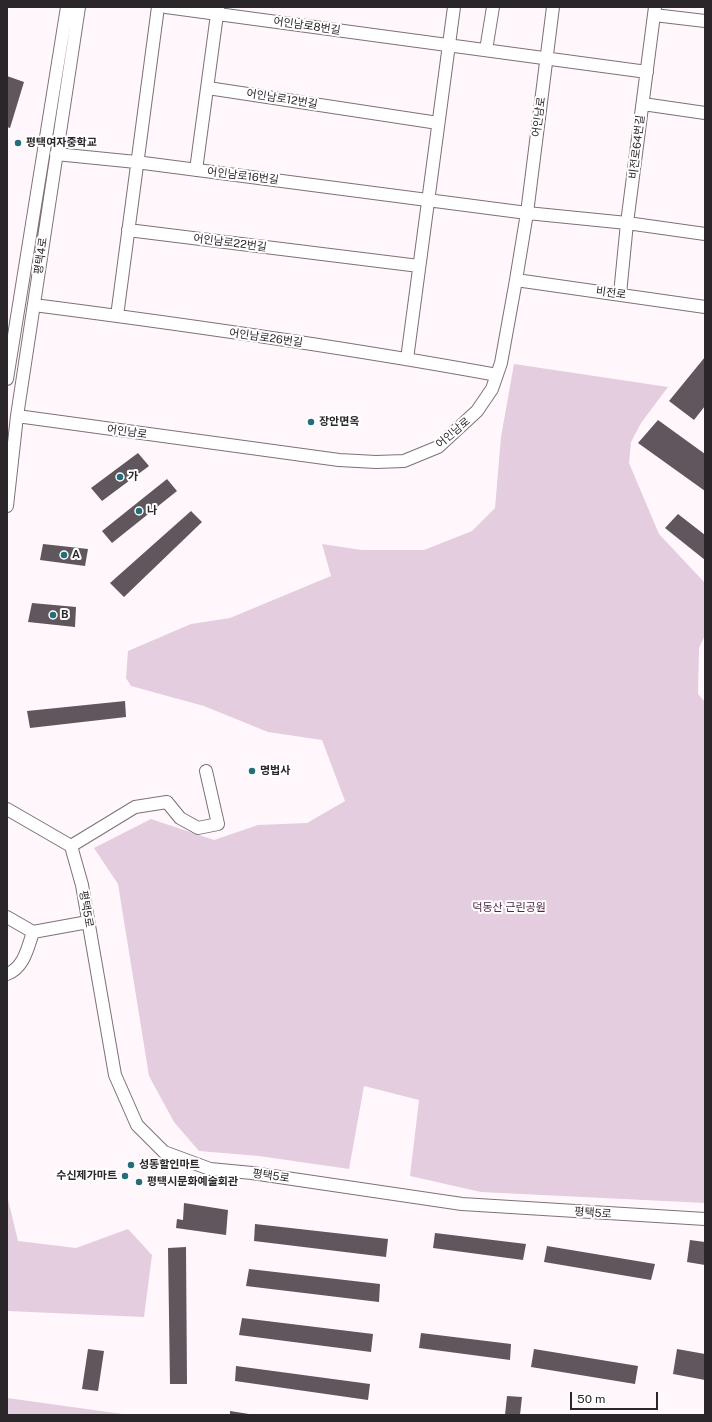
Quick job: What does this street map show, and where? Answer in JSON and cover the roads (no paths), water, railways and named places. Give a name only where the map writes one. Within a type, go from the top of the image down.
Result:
[{"type":"street","name":"평택4로","points":[[7,379],[67,7]]},
{"type":"street","name":"평택4로","points":[[7,506],[17,416],[79,7]]},
{"type":"street","points":[[117,316],[136,162],[158,7]]},
{"type":"street","name":"어인남로8번길","points":[[166,7],[217,11],[547,58]]},
{"type":"street","points":[[407,358],[454,7]]},
{"type":"street","points":[[486,50],[493,7]]},
{"type":"street","name":"어인남로","points":[[17,416],[339,460],[376,462],[404,461],[438,447],[477,411],[492,389],[501,363],[527,213],[553,7]]},
{"type":"street","points":[[196,170],[217,11]]},
{"type":"street","points":[[655,11],[705,21]]},
{"type":"street","name":"비전로64번길","points":[[620,294],[627,223],[655,11]]},
{"type":"street","points":[[547,58],[647,72]]},
{"type":"street","name":"어인남로12번길","points":[[208,88],[438,123]]},
{"type":"street","points":[[643,104],[705,113]]},
{"type":"street","name":"어인남로16번길","points":[[56,154],[136,162],[429,199],[527,213]]},
{"type":"street","points":[[527,213],[627,223],[705,234]]},
{"type":"street","name":"어인남로22번길","points":[[128,230],[419,266]]},
{"type":"street","name":"비전로","points":[[516,280],[705,307]]},
{"type":"street","name":"어인남로26번길","points":[[34,305],[407,358],[497,375]]},
{"type":"street","points":[[7,809],[71,846],[135,807],[167,802],[180,818],[198,828],[218,824],[206,771]]},
{"type":"street","name":"평택5로","points":[[71,846],[82,885],[115,1075],[137,1125],[164,1152],[210,1169],[252,1173],[462,1204],[705,1219]]},
{"type":"street","points":[[7,917],[33,932],[88,922]]},
{"type":"street","points":[[7,974],[12,972],[21,964],[33,932]]},
{"type":"place","name":"평택여자중학교","points":[[18,143]]},
{"type":"place","name":"장안면옥","points":[[311,422]]},
{"type":"place","name":"가","points":[[120,477]]},
{"type":"place","name":"나","points":[[139,511]]},
{"type":"place","name":"A","points":[[64,555]]},
{"type":"place","name":"B","points":[[53,615]]},
{"type":"place","name":"명법사","points":[[252,771]]},
{"type":"place","name":"성동할인마트","points":[[131,1165]]},
{"type":"place","name":"수신제가마트","points":[[125,1176]]},
{"type":"place","name":"평택시문화예술회관","points":[[139,1182]]},
{"type":"park label","name":"덕동산 근린공원","points":[[509,908]]}]
